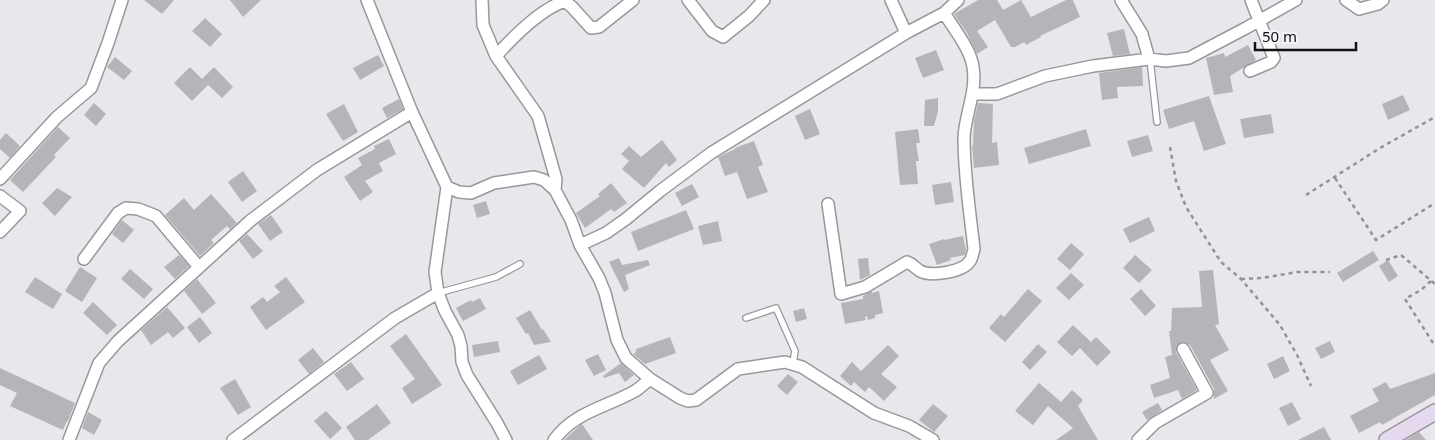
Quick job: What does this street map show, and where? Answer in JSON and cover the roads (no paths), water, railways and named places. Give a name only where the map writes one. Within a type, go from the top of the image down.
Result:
[{"type":"street","points":[[0,179],[57,117],[91,88],[122,0]]},
{"type":"street","points":[[367,0],[412,112],[447,187],[435,272],[438,293],[458,335],[462,362],[467,375],[497,422],[506,440]]},
{"type":"street","points":[[482,0],[483,25],[496,56],[538,116],[556,178],[555,190]]},
{"type":"street","points":[[496,56],[516,34],[557,4],[565,2],[591,28],[599,27],[633,0]]},
{"type":"street","points":[[688,0],[712,31],[723,36],[749,16],[764,0]]},
{"type":"street","points":[[891,0],[906,32]]},
{"type":"street","points":[[580,245],[606,233],[626,219],[711,153],[906,32],[944,13],[958,0]]},
{"type":"street","points":[[1122,0],[1142,34],[1150,59]]},
{"type":"street","points":[[1250,71],[1271,62],[1274,58],[1251,0]]},
{"type":"street","points":[[973,94],[997,94],[1045,76],[1092,66],[1150,59],[1166,61],[1189,58],[1296,0]]},
{"type":"street","points":[[1346,0],[1358,9],[1378,4],[1383,0]]},
{"type":"street","points":[[828,204],[841,294],[865,288],[907,262],[913,264],[920,271],[936,274],[960,269],[970,261],[974,249],[966,176],[964,136],[973,94],[973,66],[944,13]]},
{"type":"street","points":[[69,440],[99,363],[118,341],[250,221],[317,170],[412,112]]},
{"type":"street","points":[[447,187],[458,192],[471,193],[494,183],[534,177],[544,180],[555,190],[572,220],[580,245],[599,278],[605,293],[616,340],[626,358],[650,379],[688,401],[696,400],[738,369],[785,362],[793,363],[874,412],[909,426],[933,440]]},
{"type":"street","points":[[0,196],[20,211],[0,232]]},
{"type":"street","points":[[84,259],[118,213],[126,208],[138,209],[156,216],[199,267]]},
{"type":"street","points":[[233,440],[395,318],[438,293]]},
{"type":"street","points":[[1138,440],[1155,423],[1207,393],[1183,349]]},
{"type":"street","points":[[554,440],[564,429],[581,417],[636,391],[650,379]]},
{"type":"street","points":[[1386,440],[1435,412]]},
{"type":"lane","points":[[1150,59],[1157,122]]},
{"type":"lane","points":[[438,293],[496,277],[520,264]]},
{"type":"lane","points":[[746,318],[776,308],[795,351],[793,363]]}]
